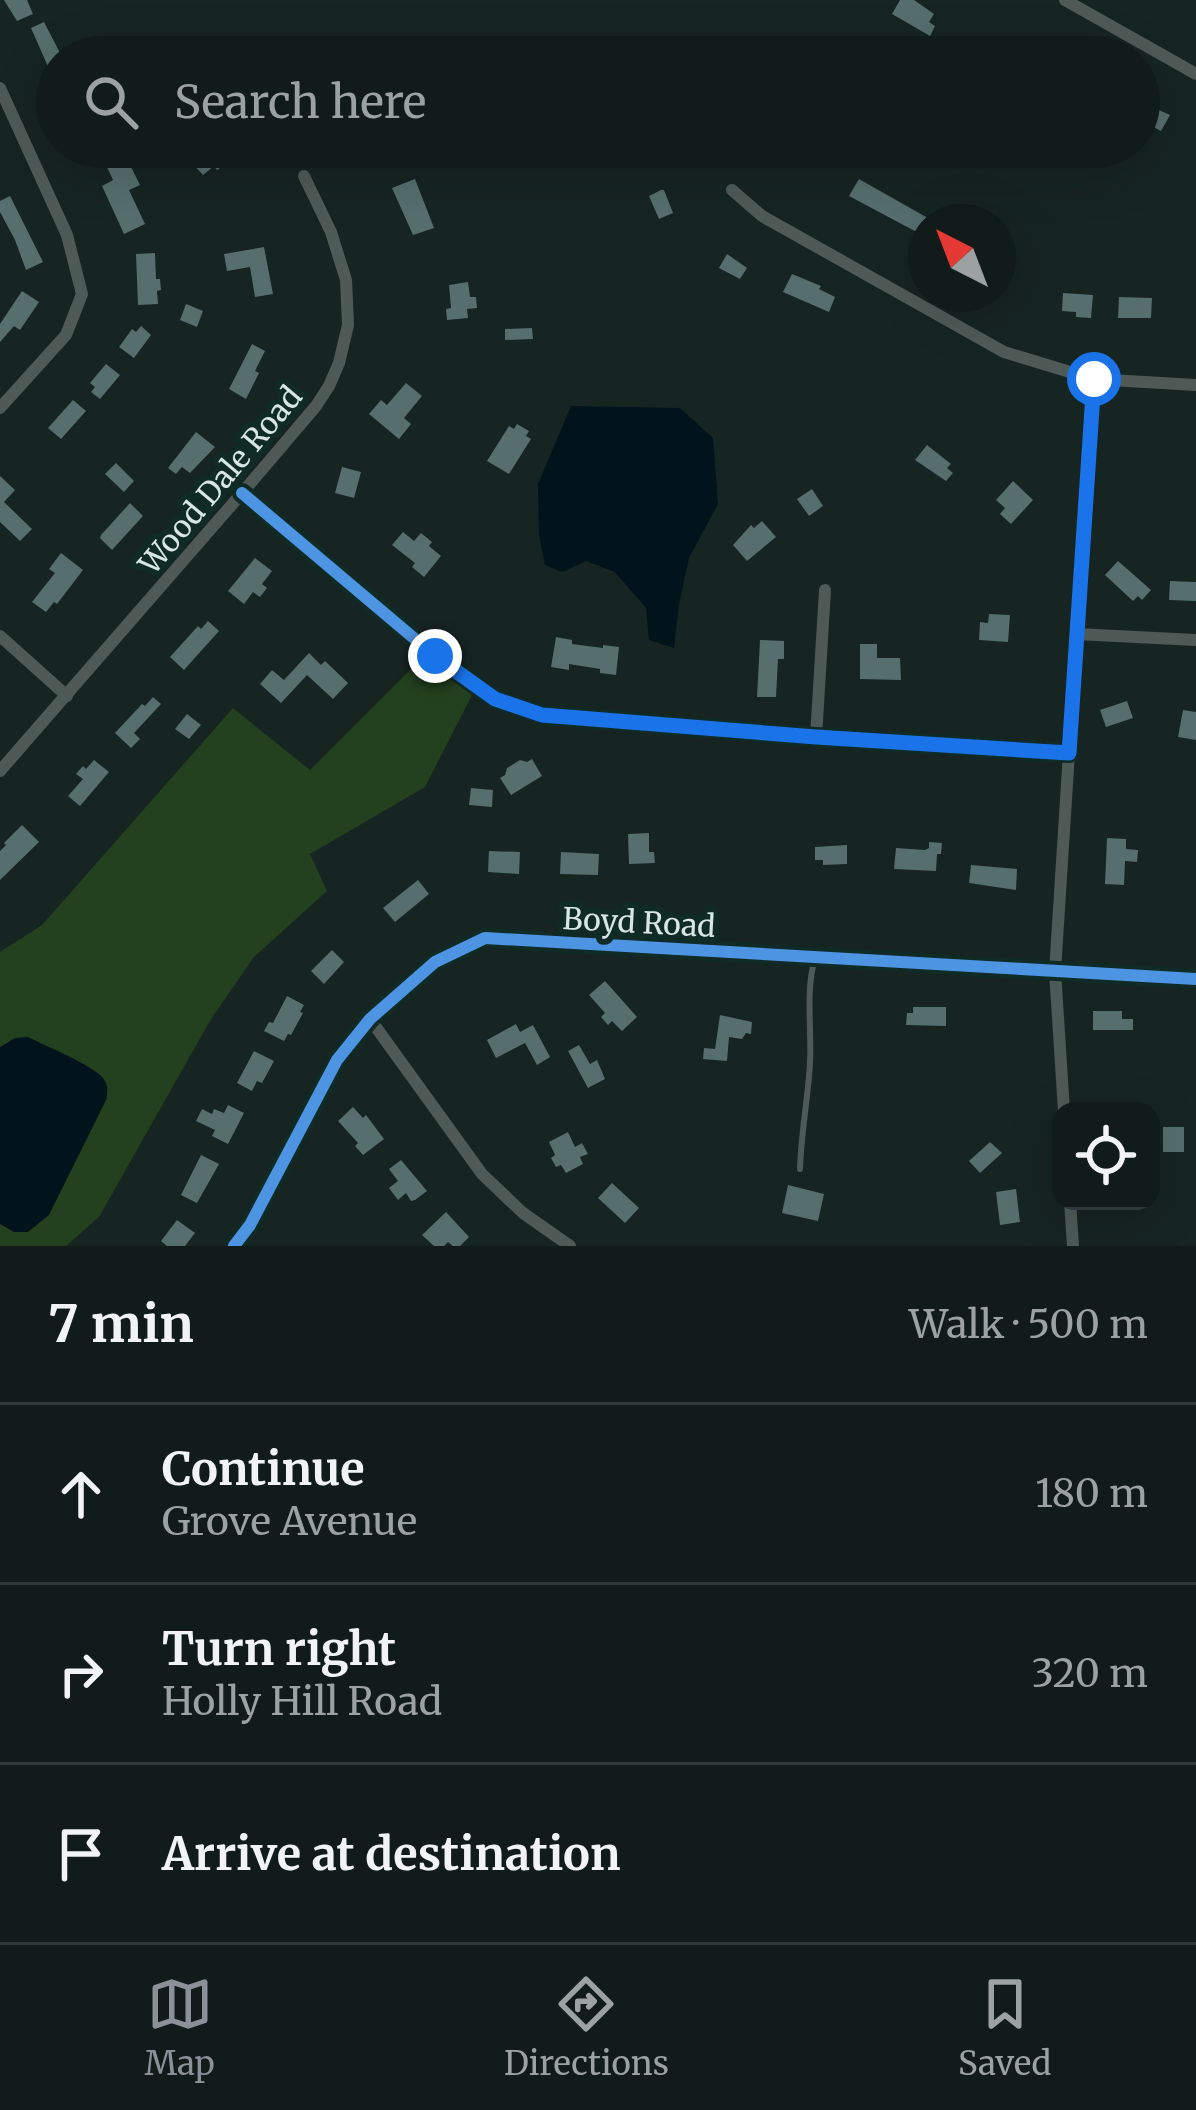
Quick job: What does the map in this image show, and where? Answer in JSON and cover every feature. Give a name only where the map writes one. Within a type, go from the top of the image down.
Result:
[{"type":"street","points":[[1066,0],[1129,36]]},
{"type":"street","points":[[1160,54],[1196,74]]},
{"type":"street","points":[[0,88],[36,167]]},
{"type":"street","points":[[0,408],[66,335],[82,294],[67,235],[36,168]]},
{"type":"street","name":"Wood Dale Road","points":[[0,771],[316,406],[339,363],[348,325],[346,280],[304,176]]},
{"type":"street","points":[[732,190],[762,216],[1004,352],[1094,379],[1196,385]]},
{"type":"street","points":[[1063,1102],[1055,971],[1094,379]]},
{"type":"street","points":[[242,493],[435,656],[495,699],[542,715],[1069,753]]},
{"type":"street","points":[[816,737],[825,590]]},
{"type":"street","points":[[1076,634],[1196,640]]},
{"type":"street","points":[[0,636],[67,696]]},
{"type":"street","name":"Boyd Road","points":[[234,1246],[250,1225],[337,1060],[370,1019],[435,962],[484,938],[1196,979]]},
{"type":"street","points":[[370,1019],[482,1174],[523,1213],[570,1246]]},
{"type":"street","points":[[1071,1210],[1073,1246]]},
{"type":"lane","points":[[800,1169],[810,1053],[808,987],[816,957]]},
{"type":"green space","points":[[424,656],[472,695],[425,787],[310,854],[327,891],[254,957],[211,1019],[99,1217],[66,1246],[0,1246],[0,952],[42,925],[233,708],[310,770]]},
{"type":"shaded area","points":[[571,406],[680,408],[713,438],[718,504],[689,558],[674,648],[649,640],[646,608],[615,572],[586,561],[562,572],[545,565],[538,484]]},
{"type":"shaded area","points":[[28,1037],[97,1073],[106,1084],[107,1098],[49,1215],[28,1232],[14,1232],[0,1224],[0,1047]]},
{"type":"building","points":[[4,0],[27,0],[33,14],[17,21]]},
{"type":"building","points":[[900,0],[914,0],[934,14],[930,36],[892,14]]},
{"type":"building","points":[[44,22],[51,36],[36,39],[31,28]]},
{"type":"building","points":[[1160,110],[1170,115],[1160,130]]},
{"type":"building","points":[[107,168],[132,168],[140,185],[129,190],[145,224],[124,234],[102,186],[113,180]]},
{"type":"building","points":[[415,179],[434,228],[413,235],[392,188]]},
{"type":"building","points":[[859,179],[908,207],[908,227],[849,196]]},
{"type":"building","points":[[661,190],[673,213],[659,219],[649,196]]},
{"type":"building","points":[[10,196],[43,262],[26,270],[0,212],[0,201]]},
{"type":"building","points":[[264,247],[273,294],[255,297],[250,267],[227,271],[224,254]]},
{"type":"building","points":[[155,253],[161,290],[157,291],[158,304],[138,305],[136,254]]},
{"type":"building","points":[[727,254],[747,268],[740,279],[719,268]]},
{"type":"building","points":[[792,274],[835,297],[829,312],[783,292]]},
{"type":"building","points":[[468,282],[477,308],[467,309],[468,318],[447,320],[449,285]]},
{"type":"building","points":[[22,291],[39,302],[20,330],[14,326],[0,342],[0,324]]},
{"type":"building","points":[[1063,293],[1093,295],[1091,318],[1062,311]]},
{"type":"building","points":[[1119,297],[1152,298],[1151,318],[1118,318]]},
{"type":"building","points":[[186,304],[203,311],[197,327],[180,320]]},
{"type":"building","points":[[141,326],[151,335],[134,358],[119,347],[132,329],[136,332]]},
{"type":"building","points":[[532,328],[533,339],[505,340],[505,329]]},
{"type":"building","points":[[252,344],[265,351],[246,399],[229,389]]},
{"type":"building","points":[[106,364],[120,375],[100,399],[91,392],[95,387],[90,383]]},
{"type":"building","points":[[406,383],[422,396],[404,418],[411,424],[399,439],[369,414],[381,400],[387,405]]},
{"type":"building","points":[[73,400],[86,411],[61,439],[48,428]]},
{"type":"building","points":[[517,424],[529,431],[526,436],[531,439],[509,474],[487,461],[509,426],[514,429]]},
{"type":"building","points":[[196,432],[215,447],[190,473],[182,467],[176,474],[168,468]]},
{"type":"building","points":[[927,445],[951,464],[947,468],[953,473],[946,481],[915,460]]},
{"type":"building","points":[[116,463],[134,481],[124,492],[105,474]]},
{"type":"building","points":[[342,467],[361,472],[354,498],[335,493]]},
{"type":"building","points":[[0,476],[15,490],[4,502],[32,529],[20,541],[0,522]]},
{"type":"building","points":[[1013,481],[1033,500],[1011,524],[1000,514],[1005,508],[996,500]]},
{"type":"building","points":[[812,489],[823,506],[809,516],[797,499]]},
{"type":"building","points":[[130,503],[143,516],[112,550],[101,535]]},
{"type":"building","points":[[762,521],[776,537],[747,561],[733,545],[751,525],[754,528]]},
{"type":"building","points":[[403,532],[414,541],[421,533],[441,556],[424,577],[392,545]]},
{"type":"building","points":[[61,553],[83,570],[46,612],[32,602],[55,573],[49,569]]},
{"type":"building","points":[[255,558],[272,571],[262,584],[267,588],[260,597],[253,592],[244,604],[228,591]]},
{"type":"building","points":[[1118,561],[1151,590],[1142,600],[1138,596],[1133,601],[1105,575]]},
{"type":"building","points":[[1170,581],[1196,582],[1196,601],[1169,600]]},
{"type":"building","points":[[989,614],[1010,615],[1008,642],[979,640],[980,622],[988,623]]},
{"type":"building","points":[[208,621],[219,631],[184,670],[170,657]]},
{"type":"building","points":[[556,637],[572,640],[572,644],[619,647],[616,675],[569,664],[569,670],[551,667]]},
{"type":"building","points":[[760,640],[784,641],[776,697],[757,697]]},
{"type":"building","points":[[860,644],[877,644],[877,658],[900,658],[901,680],[860,679]]},
{"type":"building","points":[[309,653],[348,683],[333,699],[307,675],[281,703],[260,684],[272,670],[284,680]]},
{"type":"building","points":[[153,697],[161,704],[134,733],[140,739],[131,748],[115,733]]},
{"type":"building","points":[[1127,701],[1133,718],[1106,727],[1100,710]]},
{"type":"building","points":[[1183,710],[1196,712],[1196,740],[1178,737]]},
{"type":"building","points":[[187,714],[201,725],[189,739],[175,729]]},
{"type":"building","points":[[532,759],[542,776],[511,795],[500,778],[520,760]]},
{"type":"building","points":[[94,760],[109,772],[80,806],[68,796],[83,779],[76,774]]},
{"type":"building","points":[[471,788],[493,790],[492,807],[469,805]]},
{"type":"building","points":[[22,825],[39,842],[0,880],[0,851]]},
{"type":"building","points":[[649,833],[649,852],[654,852],[655,863],[629,864],[628,834]]},
{"type":"building","points":[[1107,838],[1126,839],[1126,849],[1138,850],[1137,862],[1125,861],[1124,885],[1105,884]]},
{"type":"building","points":[[929,842],[942,843],[936,871],[894,869],[896,848],[925,850]]},
{"type":"building","points":[[847,845],[847,864],[823,865],[823,860],[815,860],[815,847]]},
{"type":"building","points":[[489,851],[520,852],[519,874],[488,872]]},
{"type":"building","points":[[561,852],[599,854],[598,875],[560,874]]},
{"type":"building","points":[[971,865],[1017,869],[1016,890],[969,883]]},
{"type":"building","points":[[418,880],[429,894],[395,922],[383,908]]},
{"type":"building","points":[[332,950],[344,962],[324,984],[311,971]]},
{"type":"building","points":[[605,981],[637,1017],[622,1031],[612,1021],[608,1025],[601,1017],[605,1013],[589,995]]},
{"type":"building","points":[[287,996],[304,1005],[284,1041],[264,1031]]},
{"type":"building","points":[[913,1007],[946,1007],[946,1026],[906,1025]]},
{"type":"building","points":[[1093,1011],[1122,1011],[1122,1019],[1133,1019],[1133,1030],[1093,1030]]},
{"type":"building","points":[[720,1015],[752,1022],[751,1034],[742,1039],[729,1037],[727,1061],[703,1059],[704,1048],[715,1049]]},
{"type":"building","points":[[516,1024],[520,1032],[533,1025],[550,1057],[537,1065],[525,1043],[496,1058],[487,1040]]},
{"type":"building","points":[[579,1045],[590,1064],[597,1060],[605,1079],[588,1088],[568,1051]]},
{"type":"building","points":[[254,1051],[274,1061],[252,1091],[237,1083]]},
{"type":"building","points":[[228,1105],[244,1113],[228,1144],[212,1136],[215,1130],[196,1121],[202,1109],[224,1113]]},
{"type":"building","points":[[353,1107],[363,1118],[366,1115],[384,1139],[363,1155],[338,1121]]},
{"type":"building","points":[[1163,1127],[1184,1127],[1184,1152],[1163,1152]]},
{"type":"building","points":[[568,1132],[575,1147],[582,1143],[588,1154],[580,1157],[583,1164],[566,1173],[551,1158],[555,1155],[549,1142]]},
{"type":"building","points":[[990,1142],[1002,1153],[980,1173],[969,1161]]},
{"type":"building","points":[[201,1155],[219,1164],[197,1203],[181,1195]]},
{"type":"building","points":[[401,1160],[427,1191],[415,1200],[406,1193],[398,1200],[389,1188],[398,1181],[389,1169]]},
{"type":"building","points":[[612,1183],[639,1208],[625,1223],[598,1198]]},
{"type":"building","points":[[788,1185],[824,1194],[818,1221],[782,1213]]},
{"type":"building","points":[[1016,1189],[1020,1222],[1000,1225],[996,1192]]},
{"type":"building","points":[[446,1212],[469,1237],[460,1246],[448,1242],[434,1246],[422,1235]]},
{"type":"building","points":[[177,1220],[195,1233],[185,1246],[167,1246],[161,1241]]},
{"type":"cycle path","points":[[242,493],[435,656],[495,699],[542,715],[1069,753]]},
{"type":"cycle path","points":[[234,1246],[250,1225],[337,1060],[370,1019],[435,962],[485,938],[1196,979]]},
{"type":"route","points":[[435,656],[495,699],[542,715],[1069,753],[1094,379]]}]
